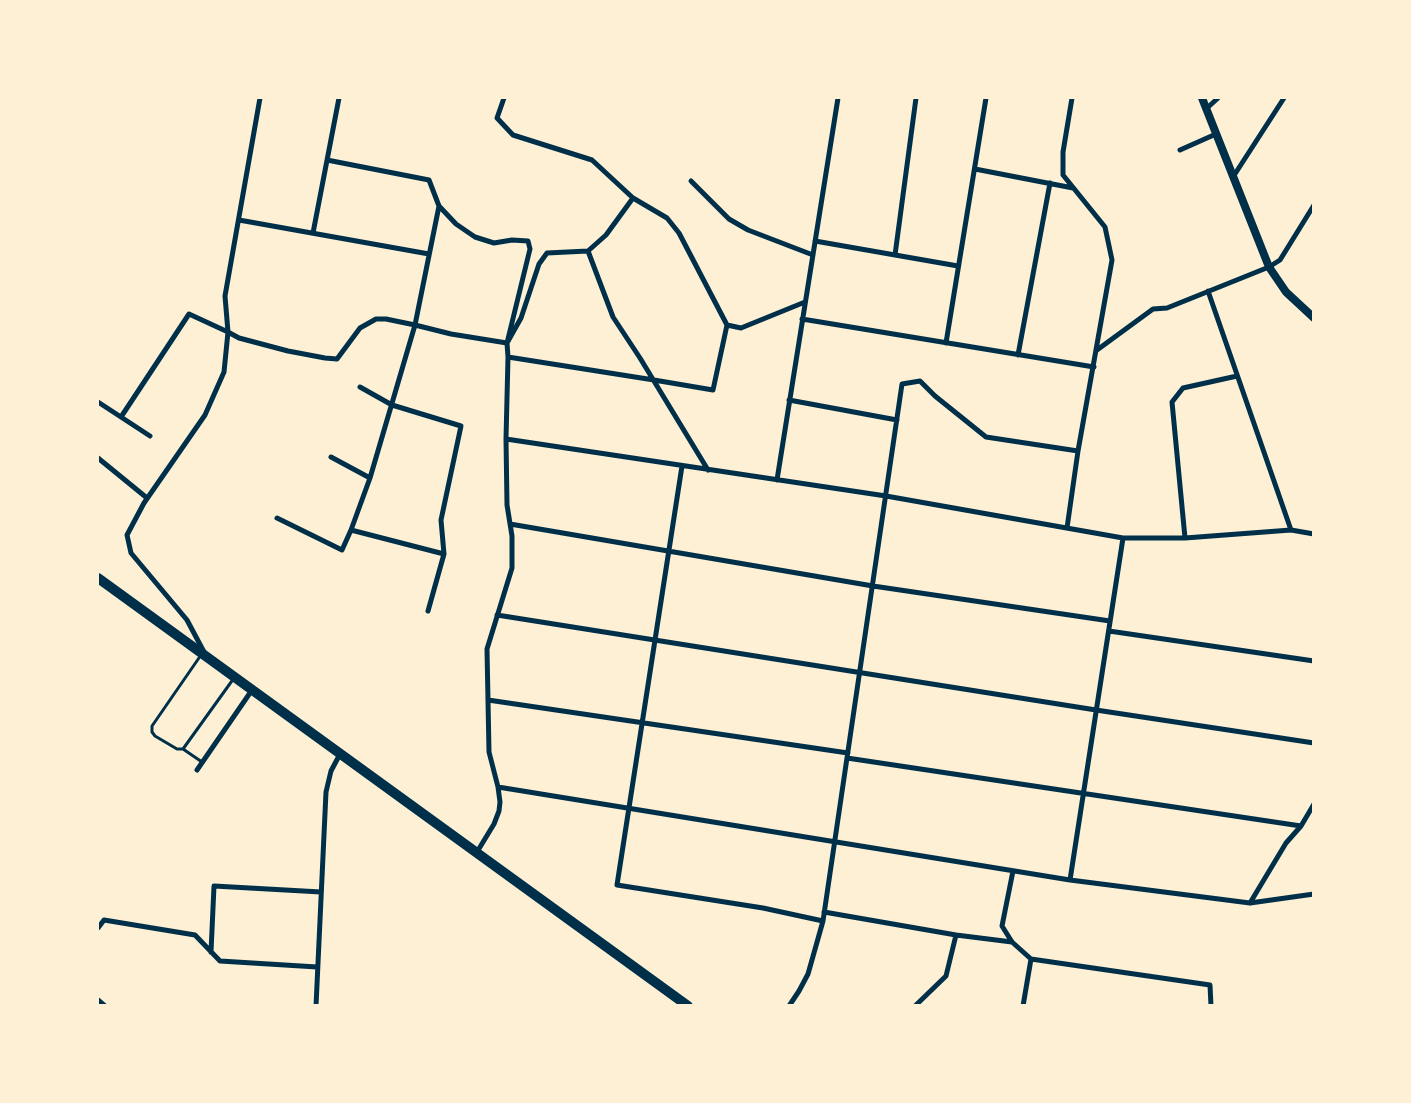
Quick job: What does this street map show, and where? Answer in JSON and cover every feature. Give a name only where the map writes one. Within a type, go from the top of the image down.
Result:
[{"type":"highway","points":[[98,578],[688,1006]]},
{"type":"street","points":[[204,655],[187,620],[131,553],[128,535],[147,498],[205,415],[224,372],[228,332],[225,296],[260,98]]},
{"type":"street","points":[[313,233],[338,98]]},
{"type":"street","points":[[504,98],[497,118],[513,135],[592,160],[633,198],[667,218],[679,233],[727,325],[713,390],[508,357]]},
{"type":"street","points":[[777,480],[838,98]]},
{"type":"street","points":[[895,255],[916,98]]},
{"type":"street","points":[[946,343],[986,98]]},
{"type":"street","points":[[1067,528],[1078,451],[1112,260],[1104,227],[1063,175],[1063,152],[1072,98]]},
{"type":"street","points":[[1202,98],[1269,267],[1286,292],[1314,318]]},
{"type":"street","points":[[1206,109],[1218,98]]},
{"type":"street","points":[[1233,177],[1284,98]]},
{"type":"street","points":[[1180,150],[1216,134]]},
{"type":"street","points":[[327,160],[428,180],[439,206],[456,224],[475,237],[494,244],[512,240],[528,241],[530,249],[507,343],[507,505],[512,536],[512,568],[487,649],[489,752],[500,802],[494,824],[477,852]]},
{"type":"street","points":[[975,169],[1073,188]]},
{"type":"street","points":[[691,181],[729,219],[748,230],[813,255]]},
{"type":"street","points":[[1018,355],[1050,183]]},
{"type":"street","points":[[507,343],[521,318],[539,264],[547,253],[588,251],[606,235],[633,198]]},
{"type":"street","points":[[1097,350],[1154,309],[1166,308],[1269,267],[1280,260],[1314,205]]},
{"type":"street","points":[[277,518],[342,550],[370,478],[415,325],[439,206]]},
{"type":"street","points":[[239,220],[429,254]]},
{"type":"street","points":[[815,241],[958,266]]},
{"type":"street","points":[[588,251],[613,317],[654,380],[708,470]]},
{"type":"street","points":[[1208,291],[1291,530]]},
{"type":"street","points":[[727,325],[740,328],[805,302]]},
{"type":"street","points":[[120,417],[189,314],[239,338],[288,351],[325,358],[337,359],[360,328],[376,319],[386,319],[450,334],[507,343]]},
{"type":"street","points":[[802,319],[1094,367]]},
{"type":"street","points":[[1185,538],[1172,402],[1183,388],[1237,376]]},
{"type":"street","points":[[788,1006],[808,974],[823,921],[902,384],[920,381],[935,396],[986,437],[1078,451]]},
{"type":"street","points":[[360,387],[392,405],[461,426],[441,520],[444,554],[428,611]]},
{"type":"street","points":[[789,400],[897,420]]},
{"type":"street","points":[[98,402],[150,436]]},
{"type":"street","points":[[506,439],[886,496],[1123,538],[1185,538],[1291,530],[1314,534]]},
{"type":"street","points":[[331,457],[370,478]]},
{"type":"street","points":[[98,458],[147,498]]},
{"type":"street","points":[[682,466],[618,885],[763,908],[823,921]]},
{"type":"street","points":[[510,524],[873,586],[1110,621]]},
{"type":"street","points":[[351,530],[444,554]]},
{"type":"street","points":[[1070,880],[1123,538]]},
{"type":"street","points":[[497,615],[1314,743]]},
{"type":"street","points":[[1109,631],[1314,661]]},
{"type":"street","points":[[197,770],[252,690]]},
{"type":"street","points":[[488,700],[1083,794],[1301,826]]},
{"type":"street","points":[[316,1006],[326,792],[331,771],[340,754]]},
{"type":"street","points":[[498,787],[1070,880],[1250,903],[1314,894]]},
{"type":"street","points":[[1250,903],[1286,843],[1301,826],[1314,804]]},
{"type":"street","points":[[1013,871],[1002,926],[1012,942],[1032,959],[1210,985],[1211,1006]]},
{"type":"street","points":[[211,952],[214,886],[321,892]]},
{"type":"street","points":[[824,912],[956,935],[1012,942]]},
{"type":"street","points":[[98,928],[104,920],[195,936],[220,962],[318,967]]},
{"type":"street","points":[[915,1006],[946,976],[956,935]]},
{"type":"street","points":[[1023,1006],[1032,959]]},
{"type":"street","points":[[98,1000],[105,1006]]},
{"type":"lane","points":[[202,762],[183,749],[177,749],[156,736],[152,732],[152,726],[204,655]]},
{"type":"lane","points":[[183,749],[234,677]]}]
